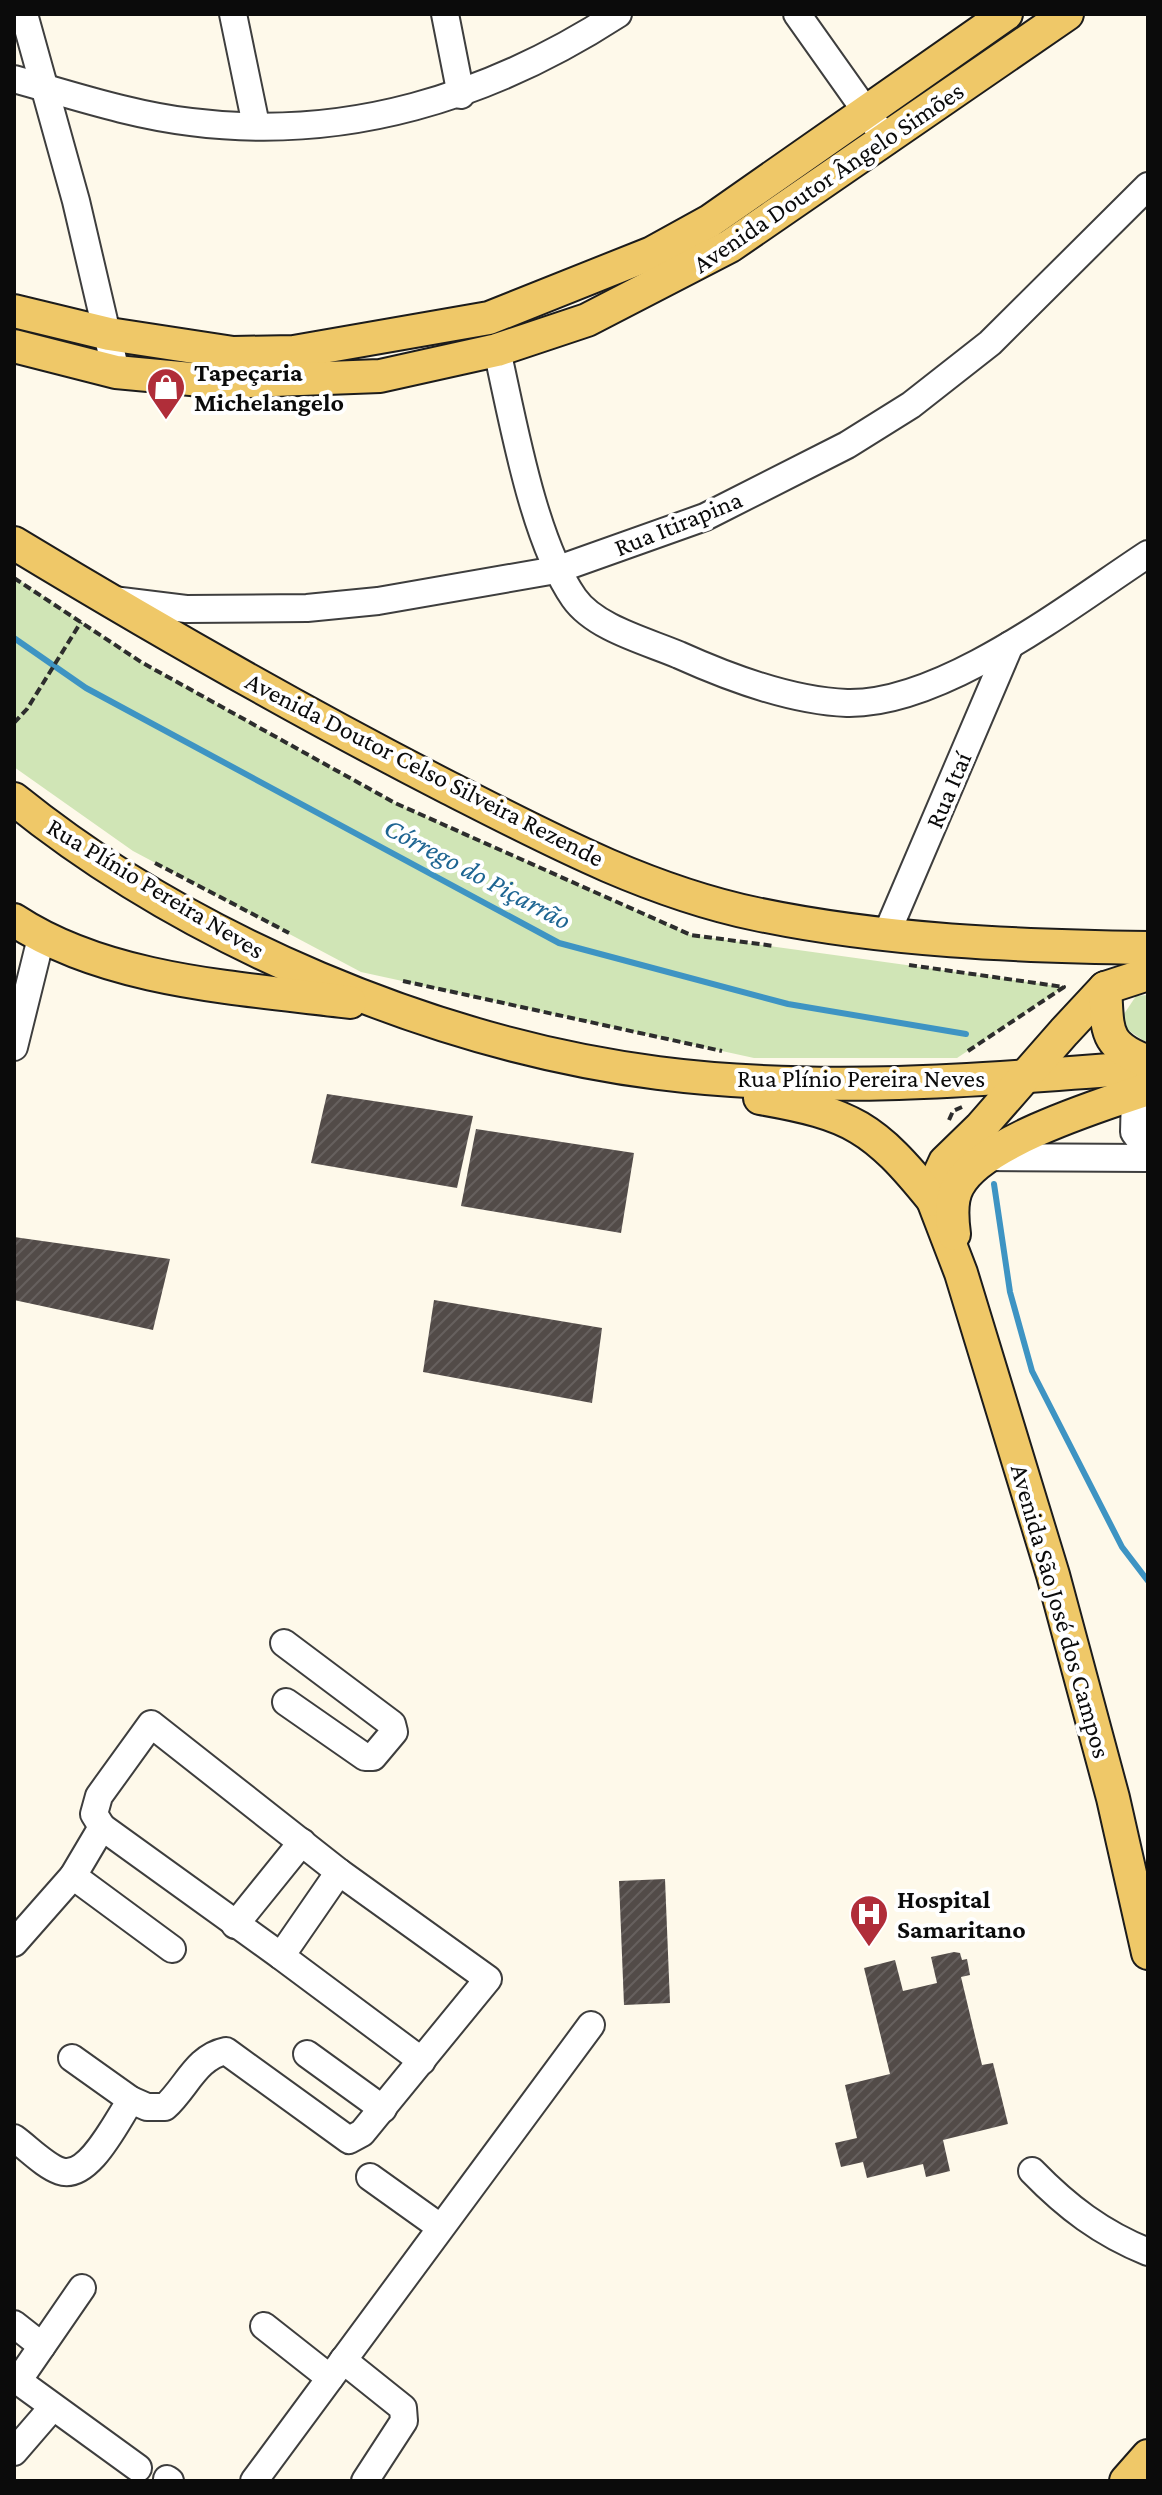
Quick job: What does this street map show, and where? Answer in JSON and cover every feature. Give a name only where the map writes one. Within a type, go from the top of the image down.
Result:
[{"type":"main road","name":"Avenida Doutor Ângelo Simões","points":[[14,311],[109,334],[233,353],[294,352],[489,318],[652,253],[699,227],[868,113],[1006,14]]},
{"type":"main road","name":"Avenida Doutor Ângelo Simões","points":[[14,346],[116,372],[223,382],[380,376],[497,350],[587,320],[674,278],[730,246],[887,141],[1067,14]]},
{"type":"main road","name":"Avenida Doutor Celso Silveira Rezende","points":[[14,543],[320,721],[580,855],[672,890],[754,914],[886,935],[1148,948]]},
{"type":"main road","name":"Rua Plínio Pereira Neves","points":[[14,799],[95,858],[237,941],[388,992],[518,1047],[660,1074],[784,1083],[966,1068],[1024,1077],[1145,1078]]},
{"type":"main road","points":[[14,920],[41,938],[98,961],[215,984],[388,992]]},
{"type":"main road","points":[[1145,1078],[1111,1040],[1105,988],[1148,974]]},
{"type":"main road","name":"Avenida São José dos Campos","points":[[961,1273],[952,1220],[953,1201],[972,1151],[1024,1077],[1105,988]]},
{"type":"main road","points":[[660,1074],[727,1093],[800,1105],[854,1122],[895,1154],[933,1200]]},
{"type":"main road","name":"Avenida São José dos Campos","points":[[1145,1078],[1039,1130],[972,1151],[938,1172],[933,1200],[961,1273],[1053,1575],[1113,1798],[1148,1953]]},
{"type":"main road","points":[[1126,2481],[1148,2456]]},
{"type":"street","points":[[24,14],[109,334],[116,372]]},
{"type":"street","points":[[233,14],[256,125]]},
{"type":"street","points":[[445,14],[461,95]]},
{"type":"street","points":[[14,79],[192,122],[256,125],[337,122],[419,107],[461,95],[557,52],[618,14]]},
{"type":"street","points":[[797,14],[887,141]]},
{"type":"street","name":"Rua Itirapina","points":[[106,598],[186,609],[307,608],[378,601],[556,570],[705,517],[847,445],[911,405],[990,343],[1148,186]]},
{"type":"street","points":[[497,350],[523,460],[556,570],[576,602],[608,624],[718,673],[801,696],[848,703],[886,699],[918,690],[1010,645],[1148,554]]},
{"type":"street","name":"Rua Itaí","points":[[886,935],[1010,645]]},
{"type":"street","points":[[14,1047],[41,938]]},
{"type":"street","points":[[1145,1078],[1134,1132],[1148,1151]]},
{"type":"street","points":[[972,1151],[1148,1158]]},
{"type":"street","points":[[284,1643],[392,1724],[394,1732],[373,1757],[365,1757],[286,1702]]},
{"type":"street","points":[[72,2058],[131,2100],[147,2107],[165,2107],[178,2096],[200,2064],[212,2054],[226,2051],[349,2140],[362,2133],[383,2109],[422,2061],[488,1979],[339,1872],[151,1724],[99,1796],[94,1814],[102,1827],[422,2061]]},
{"type":"street","points":[[14,1943],[73,1876],[102,1827]]},
{"type":"street","points":[[235,1925],[302,1842]]},
{"type":"street","points":[[281,1956],[339,1872]]},
{"type":"street","points":[[73,1876],[172,1949]]},
{"type":"street","points":[[254,2481],[591,2025]]},
{"type":"street","points":[[307,2054],[383,2109]]},
{"type":"street","points":[[14,2138],[61,2171],[77,2172],[89,2164],[131,2100]]},
{"type":"street","points":[[1032,2171],[1065,2205],[1095,2227],[1148,2252]]},
{"type":"street","points":[[370,2177],[440,2227]]},
{"type":"street","points":[[82,2288],[16,2379],[138,2468]]},
{"type":"street","points":[[14,2324],[42,2346]]},
{"type":"street","points":[[264,2326],[403,2408],[404,2421],[365,2481]]},
{"type":"street","points":[[14,2452],[52,2408]]},
{"type":"path","points":[[14,578],[141,662],[395,803],[691,935],[784,948]]},
{"type":"path","points":[[14,723],[27,709],[81,622]]},
{"type":"path","points":[[146,858],[294,936]]},
{"type":"path","points":[[909,965],[1064,987],[966,1068],[977,1095],[953,1111],[947,1123],[972,1151]]},
{"type":"path","points":[[388,992],[724,1052]]},
{"type":"green space","points":[[14,577],[141,662],[395,803],[691,935],[1064,987],[957,1058],[754,1058],[361,972],[133,851],[14,767]]},
{"type":"green space","points":[[1148,995],[1148,1041],[1144,1041],[1118,1023],[1136,996]]},
{"type":"building","points":[[327,1094],[473,1116],[457,1188],[311,1163]]},
{"type":"building","points":[[476,1129],[634,1153],[621,1233],[461,1206]]},
{"type":"building","points":[[14,1237],[170,1259],[153,1330],[14,1300]]},
{"type":"building","points":[[434,1300],[602,1328],[592,1403],[423,1372]]},
{"type":"building","points":[[665,1879],[670,2003],[624,2005],[619,1881]]},
{"type":"building","points":[[960,1953],[962,1960],[967,1959],[970,1975],[961,1977],[982,2065],[993,2063],[1008,2124],[943,2140],[950,2171],[926,2177],[923,2164],[867,2178],[863,2162],[841,2167],[835,2143],[857,2138],[845,2085],[890,2074],[864,1968],[895,1960],[903,1991],[937,1983],[931,1957]]},
{"type":"waterway","name":"Córrego do Piçarrão","points":[[14,638],[86,688],[559,943],[788,1004],[966,1034]]},
{"type":"waterway","name":"Córrego do Piçarrão","points":[[994,1184],[1010,1292],[1032,1371],[1122,1547],[1148,1581]]},
{"type":"place","name":"Tapeçaria Michelangelo","points":[[166,421]]},
{"type":"place","name":"Hospital Samaritano","points":[[869,1948]]}]
